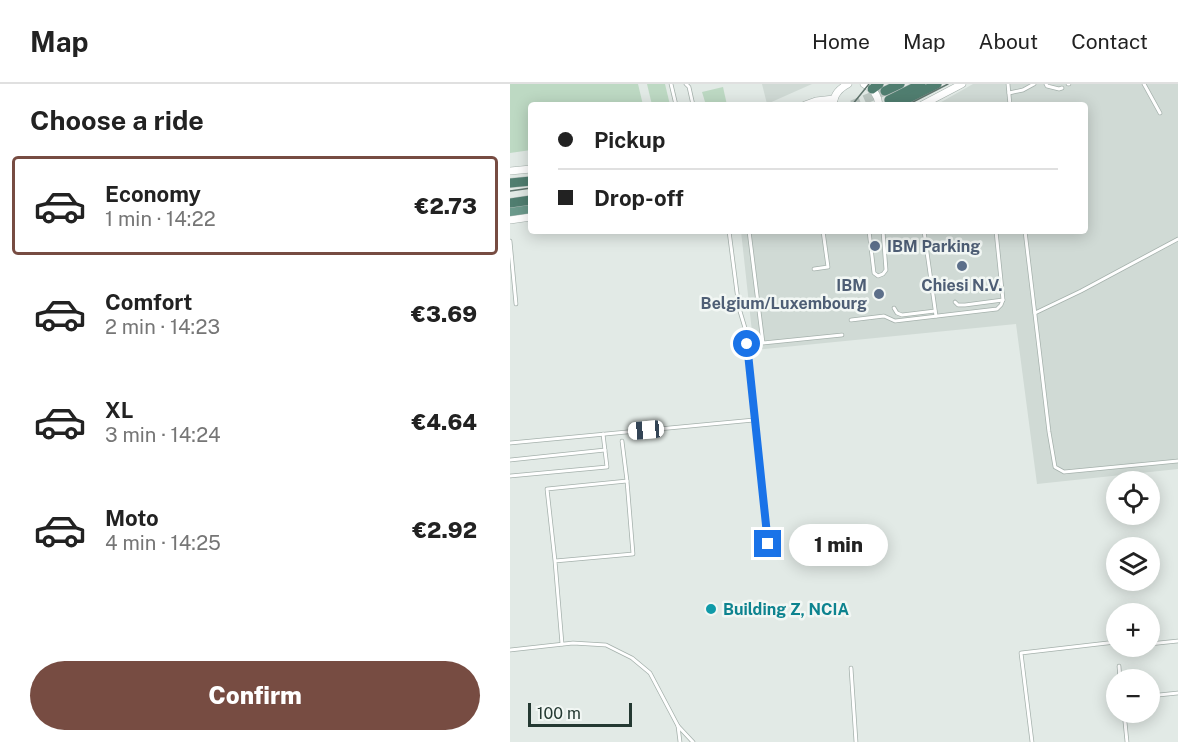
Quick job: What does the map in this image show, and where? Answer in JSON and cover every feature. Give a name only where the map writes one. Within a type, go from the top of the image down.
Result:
[{"type":"highway","points":[[881,92],[900,84]]},
{"type":"highway","points":[[881,92],[921,84]]},
{"type":"highway","points":[[881,92],[937,84]]},
{"type":"highway","points":[[510,183],[528,181]]},
{"type":"highway","points":[[510,203],[528,200]]},
{"type":"main road","points":[[510,212],[528,209]]},
{"type":"street","points":[[813,102],[833,102],[841,88],[848,84]]},
{"type":"street","points":[[928,102],[962,84]]},
{"type":"street","points":[[510,171],[528,169]]},
{"type":"street","points":[[510,220],[528,217]]},
{"type":"lane","points":[[671,84],[675,102]]},
{"type":"lane","points":[[686,84],[689,87],[692,102]]},
{"type":"lane","points":[[1008,84],[1010,102]]},
{"type":"lane","points":[[1009,95],[1034,84]]},
{"type":"lane","points":[[1046,84],[1062,88]]},
{"type":"lane","points":[[1144,84],[1160,113]]},
{"type":"lane","points":[[729,234],[739,308],[745,328],[768,544]]},
{"type":"lane","points":[[749,234],[763,343],[842,335]]},
{"type":"lane","points":[[814,269],[828,267],[823,234]]},
{"type":"lane","points":[[869,234],[874,273],[878,276],[886,270],[884,234]]},
{"type":"lane","points":[[924,234],[936,316]]},
{"type":"lane","points":[[851,320],[884,316],[895,321],[997,309],[1003,300],[996,234]]},
{"type":"lane","points":[[1025,234],[1055,467],[1064,472],[1178,460]]},
{"type":"lane","points":[[1035,313],[1178,239]]},
{"type":"lane","points":[[510,241],[516,304]]},
{"type":"lane","points":[[955,302],[958,305],[964,305],[1003,300]]},
{"type":"lane","points":[[894,308],[902,315],[935,311]]},
{"type":"lane","points":[[510,442],[754,420]]},
{"type":"lane","points":[[510,476],[607,467],[603,434]]},
{"type":"lane","points":[[555,561],[633,554],[622,441]]},
{"type":"lane","points":[[510,460],[605,450]]},
{"type":"lane","points":[[562,644],[547,489],[627,481]]},
{"type":"lane","points":[[1160,643],[1178,641]]},
{"type":"lane","points":[[510,650],[573,643],[606,645],[632,658],[650,672],[678,726],[693,742]]},
{"type":"lane","points":[[1032,742],[1021,653],[1106,643]]},
{"type":"lane","points":[[851,668],[856,742]]},
{"type":"lane","points":[[1160,695],[1178,693]]},
{"type":"lane","points":[[1125,723],[1127,742]]},
{"type":"lane","points":[[678,726],[680,742]]},
{"type":"shaded area","points":[[762,84],[812,84],[772,102],[766,102]]},
{"type":"shaded area","points":[[973,84],[1178,84],[1178,469],[1106,471],[1106,477],[1037,484],[1016,324],[754,350],[741,234],[1088,234],[1088,102],[941,102]]},
{"type":"green space","points":[[510,84],[638,84],[642,102],[528,102],[528,150],[510,153]]},
{"type":"green space","points":[[647,84],[665,84],[669,102],[651,102]]},
{"type":"green space","points":[[723,87],[726,102],[705,102],[702,92]]},
{"type":"tunnel","points":[[859,102],[885,91]]},
{"type":"tram line","points":[[854,102],[869,84]]},
{"type":"tram line","points":[[913,102],[948,84]]},
{"type":"tram line","points":[[510,191],[528,188]]},
{"type":"place","name":"IBM Parking","points":[[875,246]]},
{"type":"place","name":"Chiesi N.V.","points":[[962,266]]},
{"type":"place","name":"IBM Belgium/Luxembourg","points":[[879,294]]},
{"type":"place","name":"Building Z, NCIA","points":[[711,609]]},
{"type":"route","points":[[747,344],[768,544]]}]
